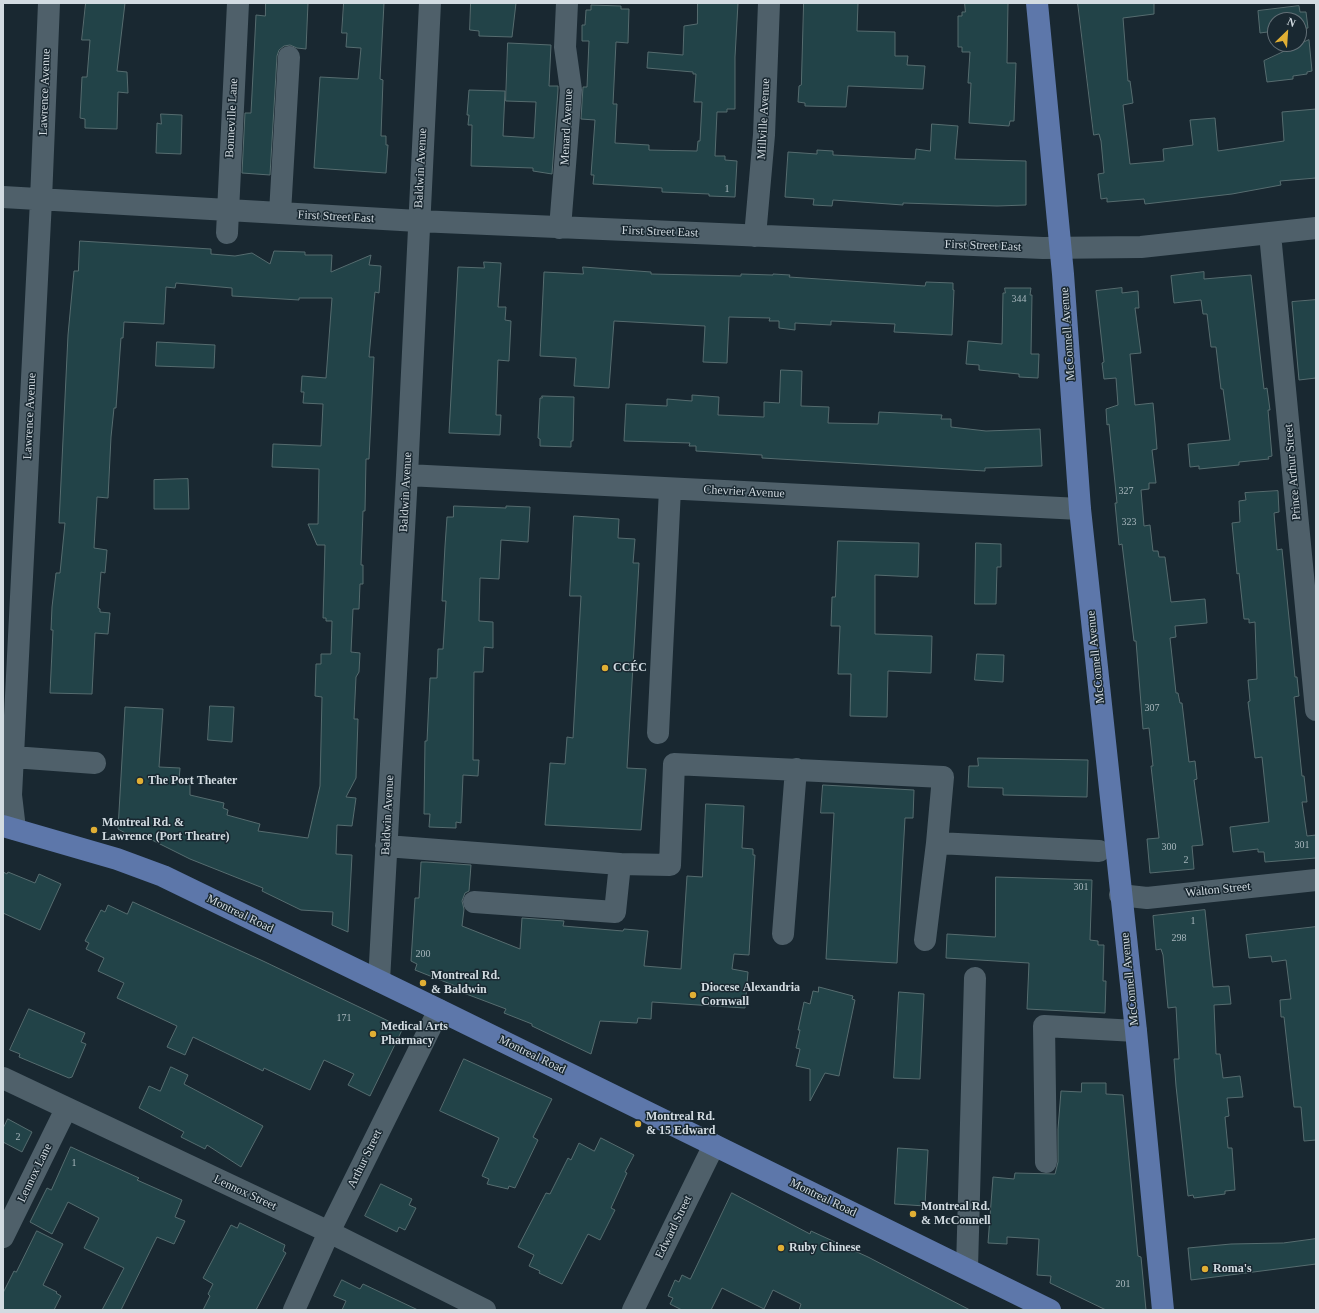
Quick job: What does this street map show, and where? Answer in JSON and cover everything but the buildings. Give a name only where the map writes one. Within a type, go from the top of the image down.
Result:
[{"type":"main road","name":"McConnell Avenue","points":[[1037,3],[1060,249],[1080,508],[1120,894],[1136,1031],[1163,1310]]},
{"type":"main road","name":"Montreal Road","points":[[9,827],[117,859],[163,876],[967,1268],[1050,1310]]},
{"type":"street","name":"Lawrence Avenue","points":[[9,827],[12,757],[12,603],[41,200],[49,3]]},
{"type":"street","name":"Bonneville Lane","points":[[227,232],[238,3]]},
{"type":"street","name":"Baldwin Avenue","points":[[379,981],[408,475],[418,221],[430,3]]},
{"type":"street","name":"Menard Avenue","points":[[560,228],[571,90],[564,47],[567,3]]},
{"type":"street","name":"Millville Avenue","points":[[755,236],[764,135],[769,3]]},
{"type":"street","points":[[280,213],[289,57]]},
{"type":"street","name":"First Street East","points":[[3,197],[560,228],[1060,249],[1141,247],[1316,228]]},
{"type":"street","name":"Prince Arthur Street","points":[[1270,234],[1316,710]]},
{"type":"street","name":"Chevrier Avenue","points":[[408,475],[1080,508]]},
{"type":"street","points":[[658,733],[670,489]]},
{"type":"street","points":[[12,757],[95,763]]},
{"type":"street","points":[[386,846],[620,864],[670,865],[674,764],[943,777],[937,843],[925,940]]},
{"type":"street","points":[[783,934],[796,769]]},
{"type":"street","points":[[937,843],[1099,851]]},
{"type":"street","points":[[474,902],[615,912],[620,864]]},
{"type":"street","name":"Walton Street","points":[[1120,894],[1147,898],[1316,880]]},
{"type":"street","points":[[967,1268],[975,978]]},
{"type":"street","name":"Arthur Street","points":[[294,1310],[329,1232],[439,1010]]},
{"type":"street","points":[[1046,1162],[1044,1026],[1136,1031]]},
{"type":"street","name":"Lennox Street","points":[[3,1078],[329,1232],[485,1310]]},
{"type":"street","name":"Lennox Lane","points":[[3,1237],[66,1109]]},
{"type":"street","name":"Edward Street","points":[[633,1310],[714,1145]]},
{"type":"place","name":"CCÉC","points":[[605,668]]},
{"type":"place","name":"The Port Theater","points":[[140,781]]},
{"type":"place","name":"Montreal Rd. & Lawrence (Port Theatre)","points":[[94,830]]},
{"type":"place","name":"Montreal Rd. & Baldwin","points":[[423,983]]},
{"type":"place","name":"Diocese Alexandria Cornwall","points":[[693,995]]},
{"type":"place","name":"Medical Arts Pharmacy","points":[[373,1034]]},
{"type":"place","name":"Montreal Rd. & 15 Edward","points":[[638,1124]]},
{"type":"place","name":"Montreal Rd. & McConnell","points":[[913,1214]]},
{"type":"place","name":"Ruby Chinese","points":[[781,1248]]},
{"type":"place","name":"Roma's","points":[[1205,1269]]}]
